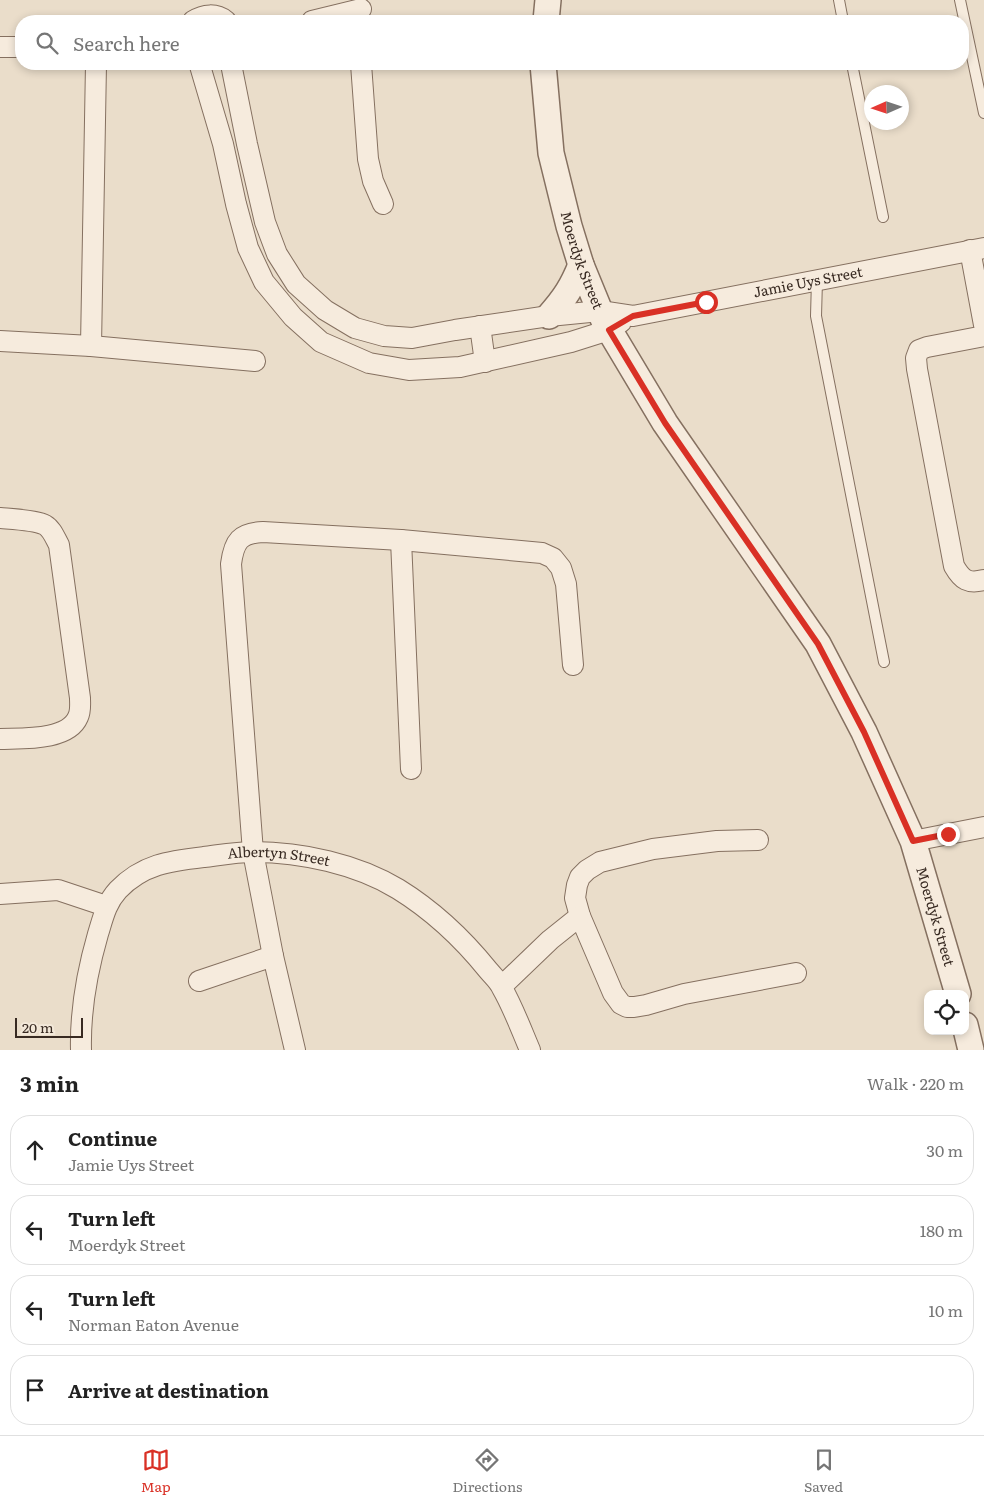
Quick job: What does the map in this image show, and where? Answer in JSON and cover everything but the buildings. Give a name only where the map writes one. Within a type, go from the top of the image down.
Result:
[{"type":"street","points":[[547,15],[548,0]]},
{"type":"street","points":[[339,15],[361,10]]},
{"type":"street","points":[[0,47],[15,48]]},
{"type":"street","points":[[91,346],[96,70]]},
{"type":"street","points":[[200,70],[223,144],[248,248],[264,282],[293,317],[322,342],[369,363],[409,370],[460,368],[571,342],[604,320]]},
{"type":"street","points":[[232,70],[265,222],[277,254],[296,284],[325,310],[355,328],[384,336],[412,338],[549,316],[604,320]]},
{"type":"street","points":[[361,70],[368,159],[373,182],[383,204]]},
{"type":"street","name":"Moerdyk Street","points":[[544,70],[551,153],[569,226],[581,265],[604,320],[665,423],[818,644],[864,732],[913,841],[957,990]]},
{"type":"street","points":[[977,249],[984,325]]},
{"type":"street","name":"Jamie Uys Street","points":[[604,320],[977,249]]},
{"type":"street","points":[[549,316],[564,300],[581,265]]},
{"type":"street","points":[[480,326],[485,362]]},
{"type":"street","points":[[984,336],[927,347],[919,350],[916,358],[918,378],[954,566],[959,575],[967,581],[977,582],[984,580]]},
{"type":"street","points":[[0,341],[91,346],[255,361]]},
{"type":"street","points":[[0,518],[37,522],[45,525],[52,532],[59,545],[80,698],[80,712],[73,725],[62,732],[42,737],[0,739]]},
{"type":"street","points":[[295,1050],[273,956],[253,852],[231,564],[232,554],[237,541],[244,535],[263,532],[401,540],[542,553],[553,558],[561,568],[566,584],[573,665]]},
{"type":"street","points":[[401,540],[412,769]]},
{"type":"street","points":[[913,841],[984,827]]},
{"type":"street","points":[[758,840],[717,841],[652,849],[600,862],[587,870],[580,877],[577,885],[575,898],[580,916],[613,993],[621,1004],[627,1007],[646,1005],[684,994],[796,973]]},
{"type":"street","name":"Albertyn Street","points":[[80,1050],[80,1024],[92,955],[106,906],[118,890],[133,877],[148,868],[174,860],[253,852],[296,855],[364,871],[384,881],[425,908],[478,958],[502,986],[530,1050]]},
{"type":"street","points":[[0,894],[58,890],[106,906]]},
{"type":"street","points":[[502,986],[550,940],[580,916]]},
{"type":"street","points":[[199,981],[273,956]]},
{"type":"street","points":[[967,1035],[971,1050]]},
{"type":"lane","points":[[839,0],[842,15]]},
{"type":"lane","points":[[960,0],[963,15]]},
{"type":"lane","points":[[969,42],[984,113]]},
{"type":"lane","points":[[853,70],[883,217]]},
{"type":"lane","points":[[816,280],[816,316],[884,662]]},
{"type":"route","points":[[706,302],[633,316],[609,330],[665,423],[818,644],[864,732],[913,841],[948,834]]}]
